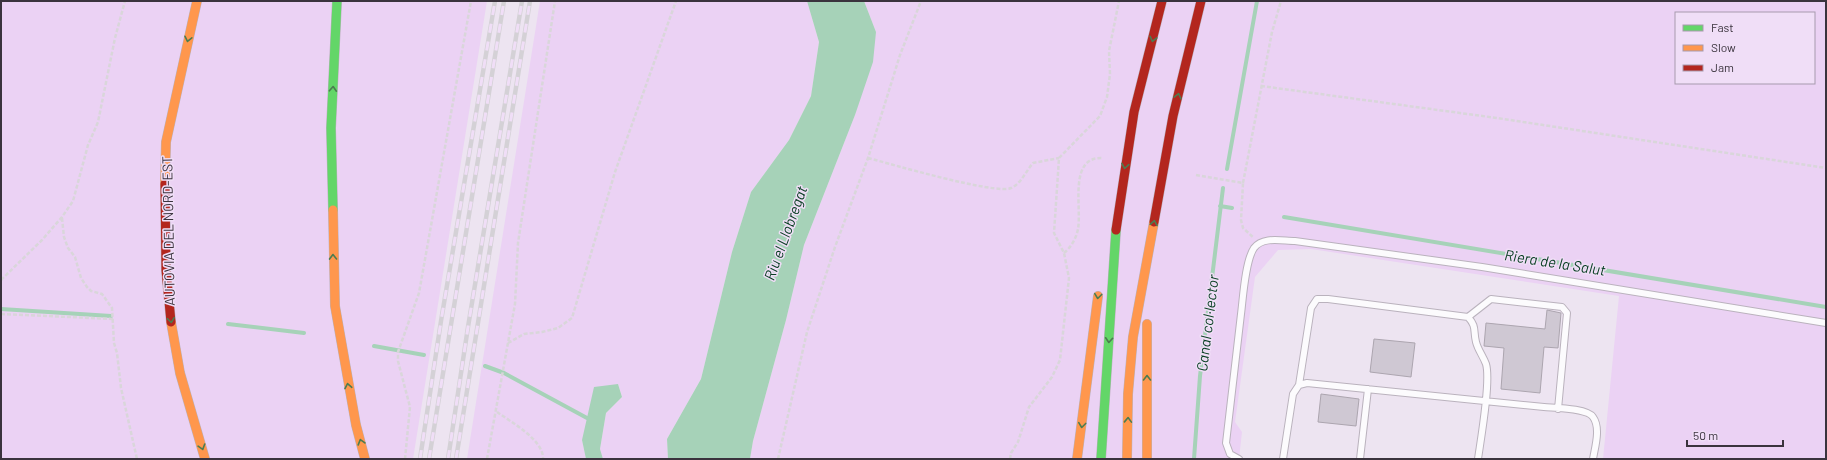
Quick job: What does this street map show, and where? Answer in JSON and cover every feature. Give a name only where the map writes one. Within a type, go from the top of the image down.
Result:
[{"type":"highway","name":"AUTOVIA DEL NORD-EST","points":[[197,1],[166,142],[164,205],[166,270],[170,318],[180,373],[205,459]]},
{"type":"highway","points":[[337,1],[331,128],[335,306],[356,425],[365,459]]},
{"type":"highway","points":[[1104,271],[1117,218],[1134,112],[1162,1]]},
{"type":"highway","points":[[1127,459],[1128,394],[1133,337],[1148,262],[1173,116],[1201,1]]},
{"type":"highway","points":[[1101,459],[1117,218]]},
{"type":"highway","points":[[1147,459],[1148,262]]},
{"type":"highway","points":[[1077,459],[1100,286]]},
{"type":"lane","points":[[1238,459],[1230,454],[1226,443],[1244,286],[1250,258],[1254,248],[1261,242],[1271,240],[1295,241],[1482,267],[1826,323]]},
{"type":"lane","points":[[1283,459],[1292,394],[1299,385],[1311,308],[1317,299],[1328,298],[1468,317],[1475,324],[1476,344],[1486,364],[1488,377],[1478,459]]},
{"type":"lane","points":[[1468,317],[1491,299],[1562,307],[1567,313],[1558,409]]},
{"type":"lane","points":[[1299,385],[1307,383],[1585,412],[1593,417],[1597,426],[1593,459]]},
{"type":"lane","points":[[1360,459],[1368,389]]},
{"type":"path","points":[[1,280],[42,240],[62,217],[75,194],[88,145],[98,122],[115,38],[125,1]]},
{"type":"path","points":[[404,459],[410,408],[398,361],[398,352],[419,294],[471,1]]},
{"type":"path","points":[[487,459],[497,412],[515,304],[518,243],[555,1]]},
{"type":"path","points":[[508,344],[524,334],[558,328],[572,318],[615,172],[676,1]]},
{"type":"path","points":[[778,459],[807,332],[835,247],[868,158],[900,56],[921,1]]},
{"type":"path","points":[[868,158],[986,188],[1007,190],[1013,188],[1020,181],[1032,163],[1059,158],[1100,116],[1107,97],[1110,74],[1110,51],[1120,1]]},
{"type":"path","points":[[1261,242],[1243,228],[1241,220],[1241,182],[1280,1]]},
{"type":"path","points":[[1261,86],[1520,122],[1826,168]]},
{"type":"path","points":[[1010,459],[1011,453],[1018,442],[1029,407],[1052,376],[1060,360],[1068,278],[1064,253],[1054,233],[1059,158]]},
{"type":"path","points":[[1064,253],[1071,246],[1078,229],[1079,179],[1083,166],[1090,160],[1103,158]]},
{"type":"path","points":[[1196,175],[1241,182]]},
{"type":"path","points":[[62,217],[64,237],[68,248],[75,257],[81,278],[91,291],[102,294],[112,308],[114,319],[114,343],[117,353],[121,388],[137,459]]},
{"type":"path","points":[[1,314],[114,319]]},
{"type":"path","points":[[497,412],[538,442],[543,459]]},
{"type":"shaded area","points":[[1,1],[487,1],[413,459],[1,459]]},
{"type":"shaded area","points":[[540,1],[807,1],[819,42],[811,96],[789,140],[751,192],[732,252],[701,379],[667,439],[668,459],[603,459],[600,449],[606,413],[622,397],[618,384],[582,440],[586,459],[467,459]]},
{"type":"shaded area","points":[[864,1],[1826,1],[1826,459],[1603,459],[1619,296],[1311,249],[1278,250],[1255,277],[1235,422],[1242,432],[1239,459],[750,459],[753,441],[786,320],[804,245],[855,115],[876,32]]},
{"type":"water","name":"Riu el Llobregat","points":[[807,1],[864,1],[876,32],[873,62],[855,115],[804,245],[786,320],[753,441],[750,459],[668,459],[667,439],[701,379],[732,252],[751,192],[789,140],[811,96],[819,42]]},
{"type":"water","points":[[618,384],[622,397],[606,413],[600,449],[603,459],[586,459],[582,440],[594,387]]},
{"type":"building","points":[[1547,310],[1561,313],[1558,348],[1544,347],[1540,393],[1501,389],[1504,348],[1484,346],[1486,323],[1545,329]]},
{"type":"building","points":[[1374,339],[1415,343],[1411,377],[1370,372]]},
{"type":"building","points":[[1321,394],[1359,399],[1356,426],[1318,422]]},
{"type":"waterway","name":"Canal col·lector","points":[[1227,169],[1257,1]]},
{"type":"waterway","name":"Canal col·lector","points":[[1194,459],[1200,376],[1223,188]]},
{"type":"waterway","name":"Riera de la Salut","points":[[1220,206],[1232,208]]},
{"type":"waterway","name":"Riera de la Salut","points":[[1284,217],[1826,307]]},
{"type":"waterway","points":[[1,309],[111,316]]},
{"type":"waterway","points":[[228,324],[304,333]]},
{"type":"waterway","points":[[374,346],[424,355]]},
{"type":"waterway","points":[[485,366],[504,373],[587,418]]},
{"type":"railway","points":[[420,459],[441,321],[495,1]]},
{"type":"railway","points":[[429,459],[504,1]]},
{"type":"railway","points":[[448,459],[468,327],[522,1]]},
{"type":"railway","points":[[456,459],[530,1]]},
{"type":"traffic: fast","points":[[333,210],[331,128],[337,1]]},
{"type":"traffic: fast","points":[[1101,459],[1116,230]]},
{"type":"traffic: slow","points":[[165,184],[166,142],[197,1]]},
{"type":"traffic: slow","points":[[333,210],[335,306],[356,425],[365,459]]},
{"type":"traffic: slow","points":[[1127,459],[1128,394],[1133,337],[1154,222]]},
{"type":"traffic: slow","points":[[1077,459],[1098,296]]},
{"type":"traffic: slow","points":[[171,322],[180,373],[205,459]]},
{"type":"traffic: slow","points":[[1147,324],[1147,459]]},
{"type":"traffic: jam","points":[[1116,230],[1134,112],[1162,1]]},
{"type":"traffic: jam","points":[[1154,222],[1173,116],[1201,1]]},
{"type":"traffic: jam","points":[[165,184],[166,270],[171,322]]}]
